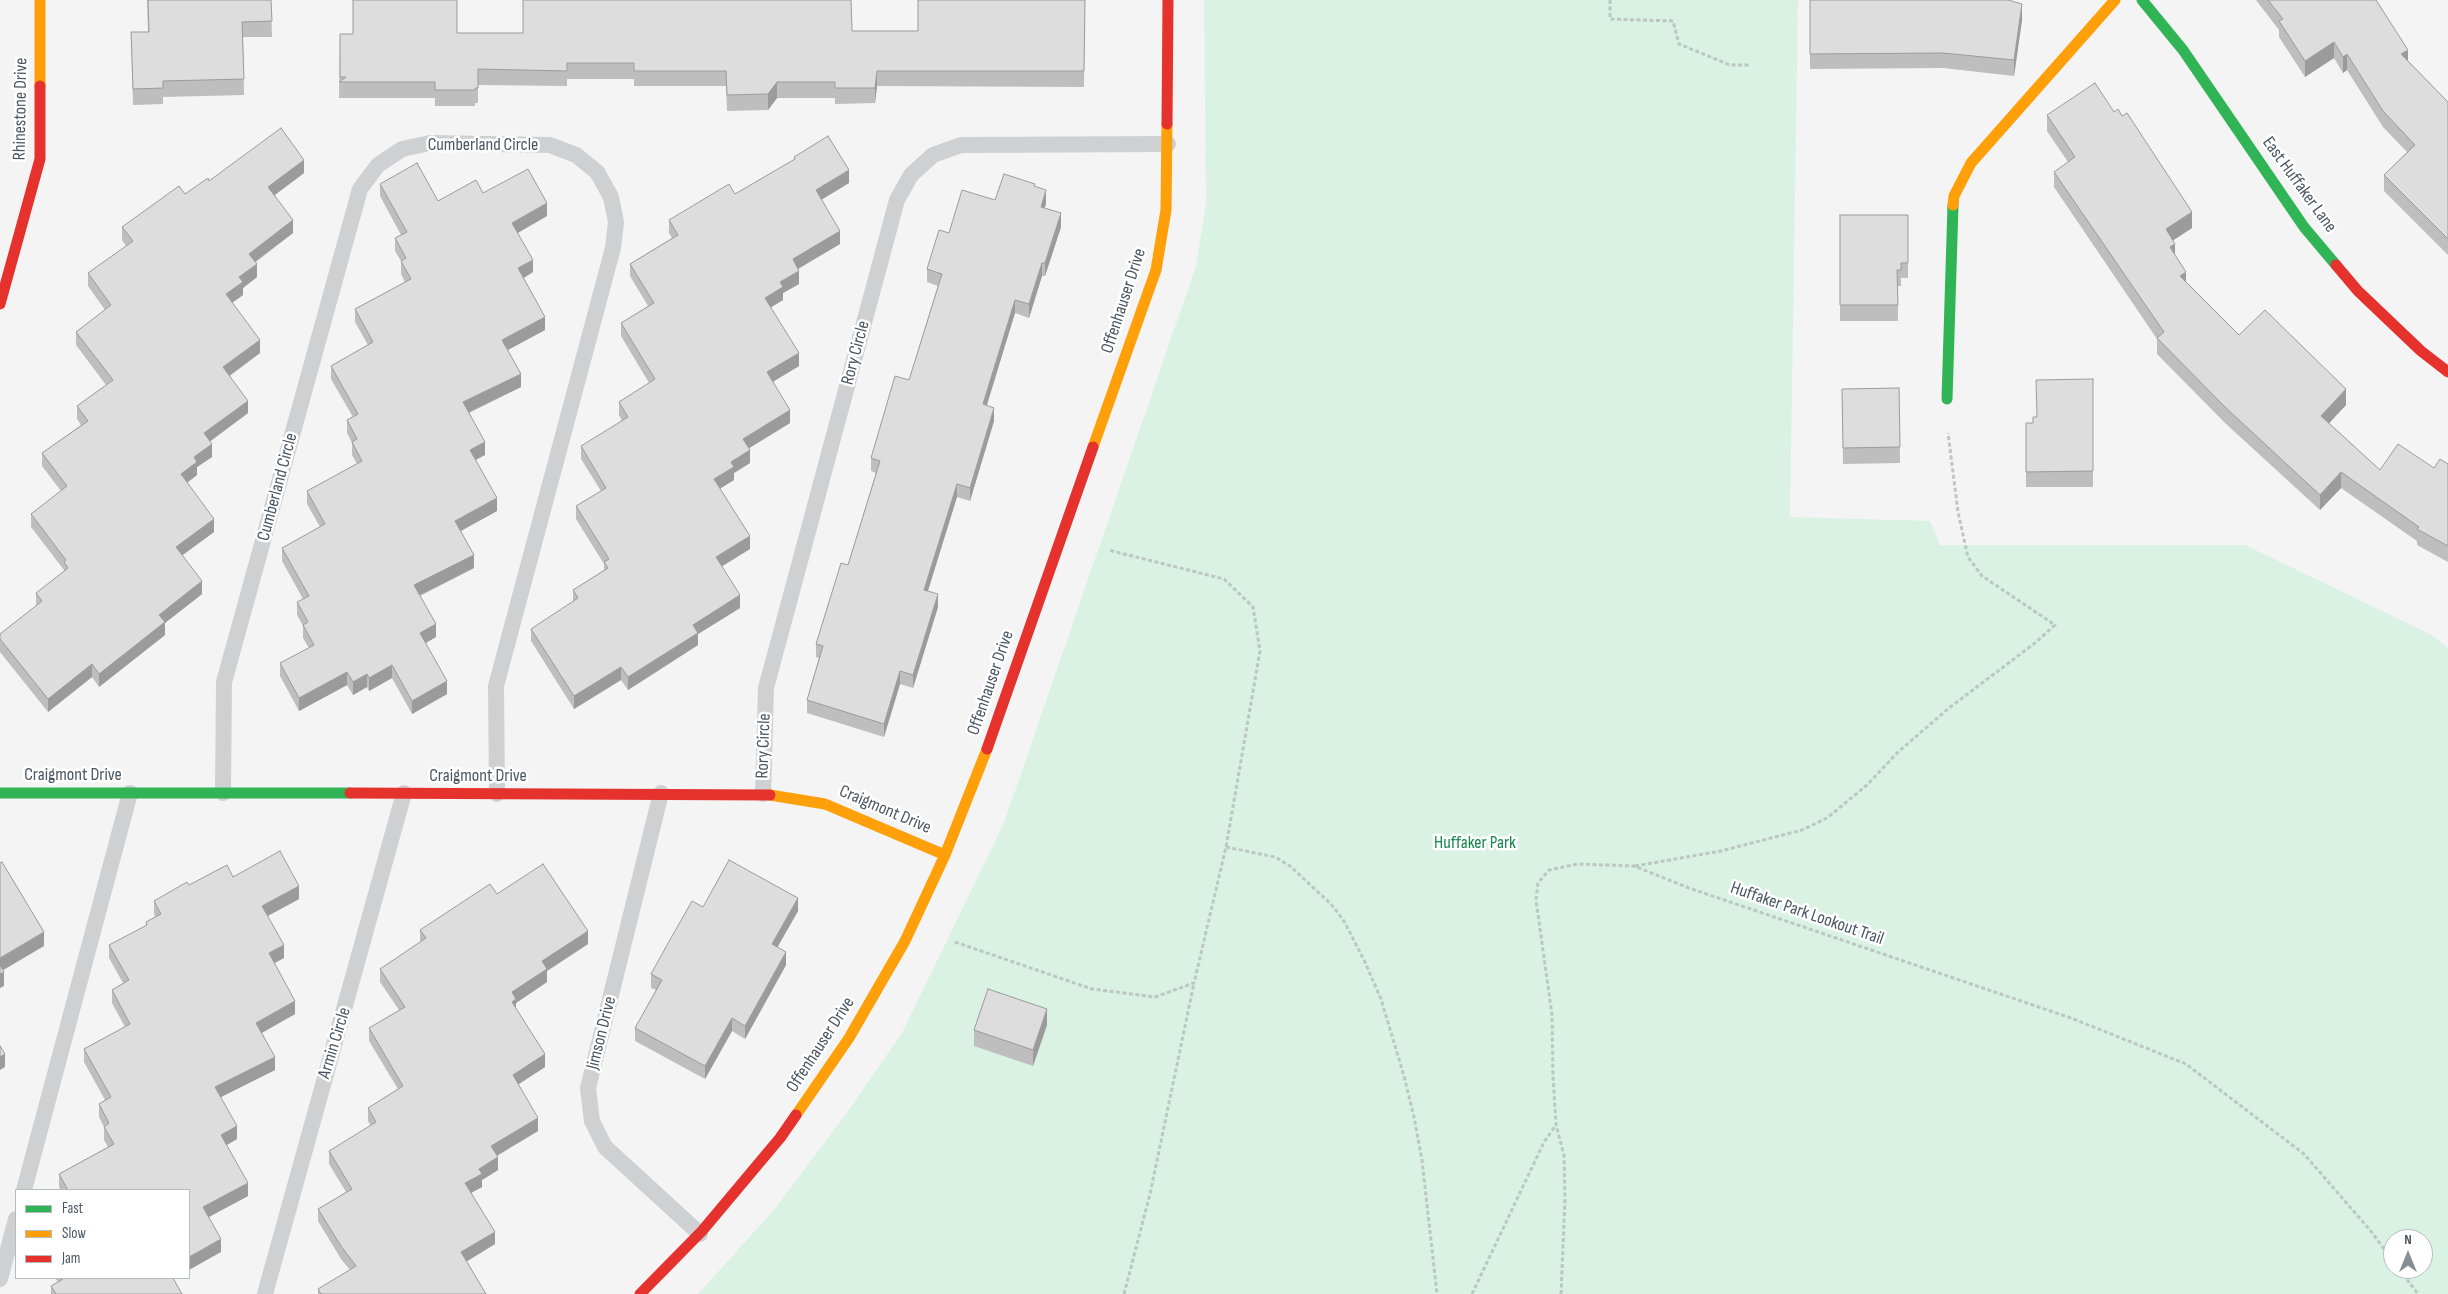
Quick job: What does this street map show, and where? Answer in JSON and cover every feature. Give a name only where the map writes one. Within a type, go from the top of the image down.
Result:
[{"type":"street","name":"Rhinestone Drive","points":[[0,304],[40,159],[40,0]]},
{"type":"street","name":"Offenhauser Drive","points":[[640,1294],[700,1234],[780,1138],[849,1038],[905,941],[945,855],[981,765],[1156,270],[1166,210],[1168,0]]},
{"type":"street","points":[[1947,399],[1951,219],[1954,196],[1972,163],[2115,0]]},
{"type":"street","name":"East Huffaker Lane","points":[[2142,0],[2183,50],[2304,227],[2358,291],[2421,351],[2448,372]]},
{"type":"street","name":"Craigmont Drive","points":[[0,793],[763,794],[825,804],[945,855]]},
{"type":"lane","name":"Cumberland Circle","points":[[223,793],[224,682],[360,189],[378,165],[402,149],[430,143],[550,145],[576,155],[597,172],[611,197],[616,222],[614,248],[496,686],[497,794]]},
{"type":"lane","name":"Rory Circle","points":[[763,794],[766,688],[897,200],[911,175],[933,155],[961,145],[1168,144]]},
{"type":"lane","points":[[24,1189],[130,793]]},
{"type":"lane","name":"Armin Circle","points":[[266,1294],[404,793]]},
{"type":"lane","name":"Jimson Drive","points":[[661,793],[588,1088],[592,1120],[605,1147],[620,1163],[700,1234]]},
{"type":"lane","points":[[0,1279],[15,1222]]},
{"type":"path","points":[[1610,0],[1610,19],[1673,21],[1679,44],[1730,65],[1750,65]]},
{"type":"path","points":[[1634,866],[1730,848],[1802,830],[1827,818],[1867,785],[1898,752],[1949,708],[2036,643],[2055,625],[1982,576],[1968,557],[1958,512],[1950,457],[1947,399]]},
{"type":"path","points":[[1108,550],[1224,579],[1253,607],[1260,651],[1226,847],[1194,983],[1150,1194],[1124,1294]]},
{"type":"path","points":[[1226,847],[1275,857],[1290,866],[1331,904],[1344,921],[1364,960],[1381,999],[1406,1084],[1422,1160],[1438,1294]]},
{"type":"path","name":"Huffaker Park Lookout Trail","points":[[1561,1294],[1564,1164],[1562,1143],[1556,1124],[1552,1015],[1536,900],[1538,883],[1549,870],[1578,864],[1634,866],[1698,891],[2070,1018],[2186,1064],[2304,1154],[2383,1248]]},
{"type":"path","points":[[955,942],[1092,989],[1154,997],[1194,983]]},
{"type":"path","points":[[1472,1294],[1544,1142],[1556,1124]]},
{"type":"path","points":[[2407,1279],[2418,1294]]},
{"type":"green space","name":"Huffaker Park","points":[[1204,0],[1798,0],[1790,517],[1930,521],[1940,545],[2245,545],[2430,634],[2448,648],[2448,1294],[698,1294],[774,1210],[846,1114],[902,1033],[1004,823],[1196,266],[1206,204]]},
{"type":"building","points":[[148,0],[271,0],[272,21],[242,22],[244,79],[163,81],[163,88],[133,89],[131,32],[149,32]]},
{"type":"building","points":[[353,0],[457,0],[457,33],[523,33],[523,0],[851,0],[852,31],[918,31],[918,0],[1085,0],[1084,71],[877,71],[875,88],[835,88],[835,82],[777,82],[768,94],[727,95],[726,71],[634,71],[634,63],[567,63],[567,71],[478,69],[478,88],[475,88],[475,90],[435,90],[435,82],[339,82],[346,77],[340,77],[340,34],[353,34]]},
{"type":"building","points":[[1810,0],[2008,0],[2022,4],[2014,60],[1943,53],[1810,54]]},
{"type":"building","points":[[2268,0],[2376,0],[2408,50],[2401,54],[2448,102],[2448,239],[2384,175],[2415,145],[2383,111],[2347,54],[2343,57],[2334,42],[2305,61],[2279,21],[2283,19]]},
{"type":"building","points":[[2095,83],[2114,112],[2118,109],[2122,116],[2127,113],[2192,212],[2166,229],[2175,244],[2170,247],[2186,272],[2180,276],[2239,335],[2265,310],[2346,389],[2321,416],[2380,470],[2398,444],[2434,468],[2440,459],[2448,464],[2448,546],[2417,529],[2419,527],[2341,472],[2320,495],[2225,407],[2157,338],[2164,332],[2054,172],[2075,157],[2047,115]]},
{"type":"building","points":[[281,128],[304,160],[268,187],[293,220],[249,254],[257,264],[239,277],[243,282],[226,294],[260,340],[223,367],[248,401],[204,433],[212,444],[194,457],[197,462],[181,474],[214,519],[176,547],[202,581],[159,615],[165,622],[99,674],[92,664],[48,699],[0,639],[0,634],[42,601],[36,593],[68,568],[64,562],[66,560],[31,514],[67,486],[42,453],[88,421],[77,406],[113,380],[76,332],[111,305],[88,273],[133,241],[122,227],[179,186],[185,194],[208,178],[209,181]]},
{"type":"building","points":[[828,136],[849,170],[816,190],[840,231],[793,259],[799,271],[780,282],[783,287],[765,298],[799,353],[767,372],[790,410],[743,439],[750,450],[731,462],[734,467],[714,479],[750,536],[716,557],[740,595],[693,625],[698,633],[628,677],[621,667],[574,696],[531,629],[578,598],[573,590],[608,568],[604,562],[609,559],[576,506],[606,488],[581,446],[628,417],[619,402],[655,379],[621,323],[654,303],[630,264],[678,235],[669,220],[729,184],[735,194],[795,159],[794,157]]},
{"type":"building","points":[[417,163],[438,201],[476,180],[483,193],[528,169],[547,203],[512,223],[533,260],[518,268],[545,317],[502,340],[521,374],[463,402],[485,442],[470,450],[497,498],[455,521],[474,555],[414,585],[436,624],[420,633],[447,681],[412,701],[392,665],[369,678],[367,674],[353,682],[347,672],[299,698],[280,663],[314,645],[303,625],[308,622],[297,602],[309,596],[282,548],[325,524],[307,491],[362,461],[352,442],[357,439],[347,420],[358,414],[331,366],[373,342],[355,309],[411,279],[401,261],[406,258],[395,238],[407,232],[380,184]]},
{"type":"building","points":[[1004,174],[1035,184],[1034,186],[1046,190],[1041,207],[1061,213],[1029,304],[1015,300],[983,404],[994,408],[970,488],[957,484],[924,590],[938,594],[913,675],[900,671],[884,724],[807,700],[823,646],[816,644],[841,563],[848,565],[880,461],[871,458],[895,376],[909,380],[942,274],[927,269],[939,230],[949,233],[962,190],[995,200]]},
{"type":"building","points":[[1840,215],[1908,215],[1908,263],[1901,263],[1901,270],[1897,270],[1898,305],[1840,305]]},
{"type":"building","points":[[2093,379],[2093,471],[2026,472],[2026,423],[2033,423],[2033,417],[2037,417],[2036,380]]},
{"type":"building","points":[[1899,388],[1900,447],[1843,448],[1842,389]]},
{"type":"building","points":[[280,851],[299,886],[262,906],[284,945],[269,953],[295,1001],[256,1023],[275,1057],[215,1087],[237,1126],[221,1135],[248,1183],[203,1207],[221,1239],[190,1256],[190,1189],[67,1189],[59,1174],[114,1144],[104,1127],[109,1123],[99,1104],[111,1097],[84,1049],[130,1024],[112,990],[129,980],[109,945],[147,925],[146,922],[161,914],[154,901],[187,882],[189,885],[227,865],[233,877]]},
{"type":"building","points":[[729,860],[798,898],[772,944],[786,952],[745,1026],[732,1018],[705,1066],[635,1028],[662,980],[651,974],[667,945],[692,901],[703,907]]},
{"type":"building","points":[[2,862],[44,932],[0,958],[0,863]]},
{"type":"building","points":[[543,864],[588,931],[542,961],[547,969],[512,992],[516,999],[512,1002],[545,1054],[513,1075],[538,1118],[491,1146],[498,1157],[479,1169],[482,1174],[465,1183],[495,1232],[461,1252],[486,1294],[321,1294],[318,1289],[356,1266],[318,1209],[352,1189],[329,1151],[376,1122],[368,1108],[403,1086],[369,1028],[405,1007],[380,969],[426,938],[420,930],[490,884],[497,894]]},
{"type":"building","points":[[0,965],[4,972],[0,974]]},
{"type":"building","points":[[988,989],[1047,1009],[1033,1050],[974,1030]]},
{"type":"building","points":[[0,1046],[5,1054],[0,1057]]},
{"type":"building","points":[[63,1279],[174,1279],[182,1294],[56,1294],[51,1286]]},
{"type":"traffic: fast","points":[[2142,0],[2183,50],[2304,227],[2336,265]]},
{"type":"traffic: fast","points":[[1947,399],[1953,205]]},
{"type":"traffic: fast","points":[[0,793],[350,793]]},
{"type":"traffic: slow","points":[[40,0],[40,86]]},
{"type":"traffic: slow","points":[[1953,205],[1954,196],[1971,163],[2115,0]]},
{"type":"traffic: slow","points":[[1093,447],[1156,270],[1166,210],[1167,124]]},
{"type":"traffic: slow","points":[[796,1115],[849,1038],[905,941],[945,855],[987,749]]},
{"type":"traffic: slow","points":[[770,795],[825,804],[945,855]]},
{"type":"traffic: jam","points":[[1167,124],[1168,0]]},
{"type":"traffic: jam","points":[[0,304],[40,159],[40,86]]},
{"type":"traffic: jam","points":[[2336,265],[2358,291],[2421,351],[2448,372]]},
{"type":"traffic: jam","points":[[987,749],[1093,447]]},
{"type":"traffic: jam","points":[[350,793],[770,795]]},
{"type":"traffic: jam","points":[[640,1294],[702,1231],[780,1138],[796,1115]]}]
